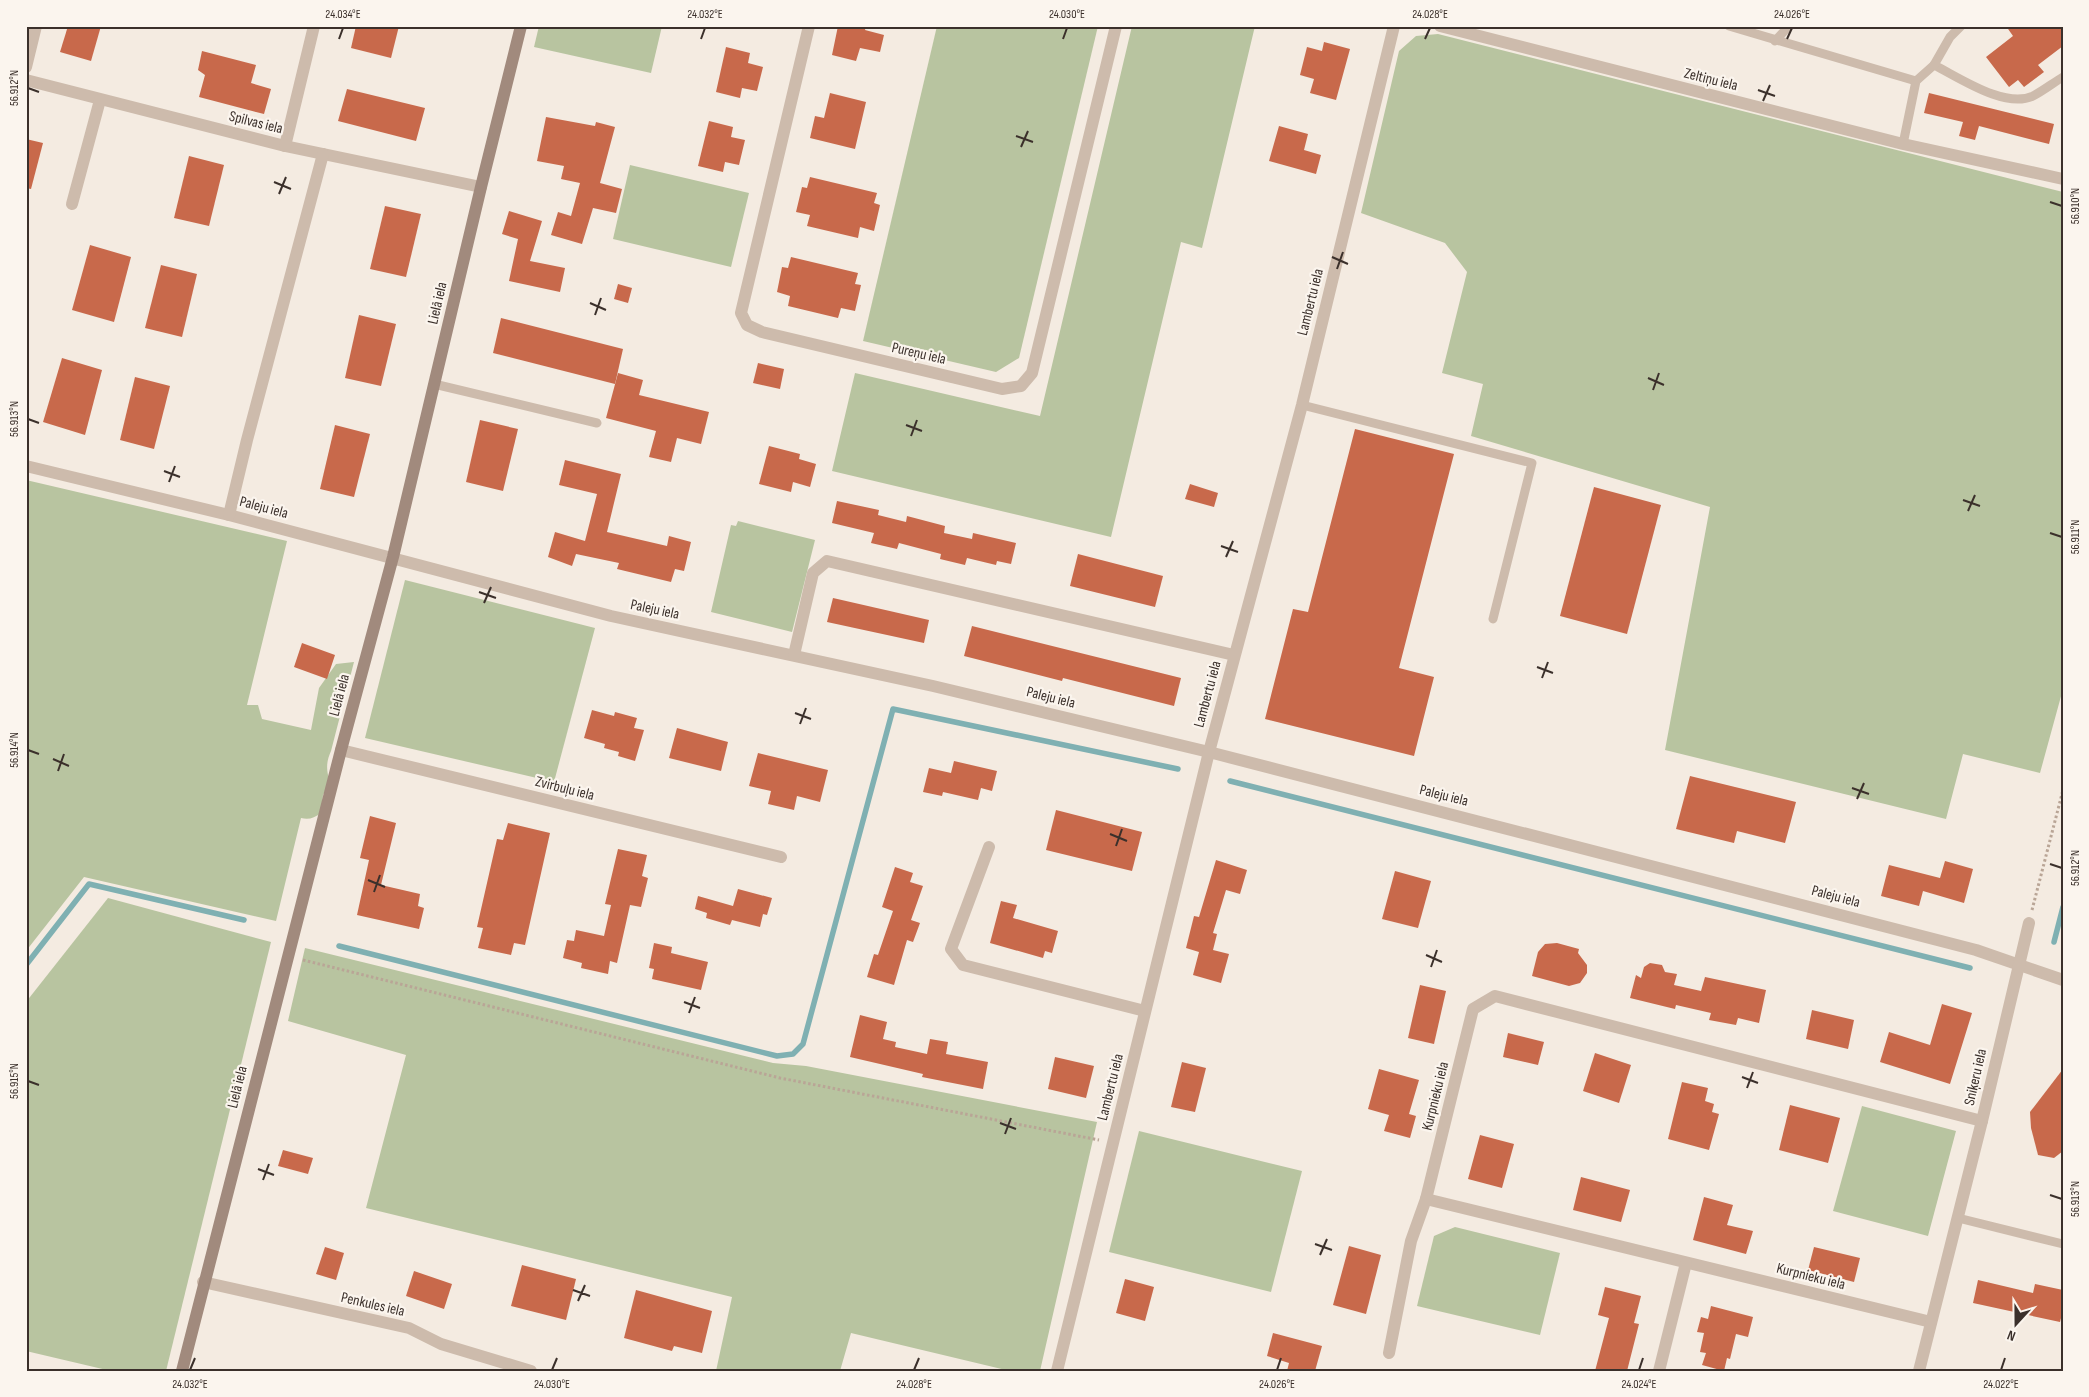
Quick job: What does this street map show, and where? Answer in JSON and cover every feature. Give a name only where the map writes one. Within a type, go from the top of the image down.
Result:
[{"type":"street","points":[[26,67],[36,26]]},
{"type":"street","points":[[285,146],[314,26]]},
{"type":"street","name":"Lielā iela","points":[[182,1371],[203,1282],[393,557],[521,26]]},
{"type":"street","name":"Pureņu iela","points":[[809,26],[742,313],[747,325],[762,332],[1002,389],[1021,386],[1032,373],[1116,26]]},
{"type":"street","name":"Lambertu iela","points":[[1057,1371],[1208,752],[1302,405],[1394,26]]},
{"type":"street","name":"Zeltiņu iela","points":[[1440,26],[1903,144],[2063,179]]},
{"type":"street","name":"Spilvas iela","points":[[26,80],[285,146],[481,187]]},
{"type":"street","points":[[72,204],[100,100]]},
{"type":"street","points":[[229,515],[323,154]]},
{"type":"street","name":"Paleju iela","points":[[26,466],[393,557],[611,616],[933,686],[1208,752],[1976,950],[2063,980]]},
{"type":"street","points":[[794,655],[813,573],[827,561],[1234,655]]},
{"type":"street","name":"Zvirbuļu iela","points":[[341,750],[781,857]]},
{"type":"street","points":[[989,847],[951,949],[963,965],[1145,1011]]},
{"type":"street","name":"Sniķeru iela","points":[[1919,1371],[1982,1122],[2029,923]]},
{"type":"street","name":"Kurpnieku iela","points":[[1931,1322],[1426,1199],[1473,1009],[1495,996],[1982,1122]]},
{"type":"street","points":[[1390,1353],[1411,1241],[1426,1199]]},
{"type":"street","points":[[1659,1371],[1686,1262]]},
{"type":"street","name":"Penkules iela","points":[[203,1282],[409,1328],[441,1344],[531,1371]]},
{"type":"lane","points":[[1729,26],[1916,82]]},
{"type":"lane","points":[[1775,41],[1789,26]]},
{"type":"lane","points":[[1903,144],[1916,82],[1934,65],[1950,37],[1961,26]]},
{"type":"lane","points":[[1934,65],[1996,96],[2012,100],[2032,97],[2063,77]]},
{"type":"lane","points":[[434,384],[597,423]]},
{"type":"lane","points":[[1302,405],[1532,463],[1492,620]]},
{"type":"lane","points":[[1958,1218],[2063,1244]]},
{"type":"path","points":[[2029,923],[2063,790]]},
{"type":"path","points":[[288,956],[780,1078],[1113,1143]]},
{"type":"green space","points":[[539,26],[662,26],[651,73],[534,47]]},
{"type":"green space","points":[[937,26],[1098,26],[1019,358],[996,372],[863,341]]},
{"type":"green space","points":[[1132,26],[1255,26],[1202,248],[1181,242],[1111,537],[832,471],[855,373],[1040,416]]},
{"type":"green space","points":[[1438,34],[2063,192],[2063,689],[2040,773],[1963,754],[1946,819],[1665,750],[1710,507],[1471,436],[1483,384],[1442,373],[1467,272],[1445,243],[1361,213],[1399,51],[1416,36]]},
{"type":"green space","points":[[630,165],[749,193],[731,267],[613,239]]},
{"type":"green space","points":[[26,480],[287,541],[247,705],[258,705],[262,719],[311,730],[319,688],[336,664],[354,662],[327,762],[330,782],[323,795],[321,813],[307,819],[301,818],[276,921],[84,877],[26,951]]},
{"type":"green space","points":[[738,521],[815,540],[792,632],[711,612],[731,525],[736,526]]},
{"type":"green space","points":[[405,580],[595,628],[554,782],[365,738]]},
{"type":"green space","points":[[108,898],[271,942],[166,1371],[111,1371],[26,1351],[26,1002]]},
{"type":"green space","points":[[305,948],[773,1063],[806,1066],[1097,1122],[1040,1371],[1010,1371],[851,1333],[840,1371],[716,1371],[732,1297],[366,1208],[406,1055],[288,1021]]},
{"type":"green space","points":[[1862,1106],[1956,1131],[1928,1236],[1833,1211]]},
{"type":"green space","points":[[1139,1131],[1302,1171],[1271,1292],[1109,1252]]},
{"type":"green space","points":[[1455,1227],[1560,1253],[1540,1335],[1417,1306],[1434,1236]]},
{"type":"building","points":[[68,26],[101,26],[91,61],[60,52]]},
{"type":"building","points":[[356,26],[399,26],[391,58],[351,48]]},
{"type":"building","points":[[838,26],[866,26],[865,30],[884,35],[880,52],[860,48],[856,61],[832,55]]},
{"type":"building","points":[[2006,26],[2063,26],[2063,46],[2038,65],[2044,72],[2024,87],[2018,80],[2009,87],[1986,57],[2013,36]]},
{"type":"building","points":[[1324,42],[1350,49],[1336,100],[1310,93],[1314,79],[1300,75],[1307,47],[1322,51]]},
{"type":"building","points":[[726,47],[750,53],[748,63],[763,67],[757,91],[742,88],[740,98],[716,92]]},
{"type":"building","points":[[202,51],[256,65],[251,83],[271,89],[264,114],[199,97],[205,75],[198,70]]},
{"type":"building","points":[[347,89],[425,108],[416,141],[338,121]]},
{"type":"building","points":[[830,93],[866,102],[855,149],[810,138],[815,116],[824,118]]},
{"type":"building","points":[[1929,93],[2054,124],[2049,144],[1979,126],[1975,140],[1959,136],[1963,122],[1924,113]]},
{"type":"building","points":[[546,117],[595,126],[596,122],[615,127],[600,183],[622,189],[616,213],[593,208],[582,244],[551,235],[558,212],[571,216],[580,183],[561,179],[564,166],[537,161]]},
{"type":"building","points":[[709,121],[733,127],[731,137],[745,140],[739,165],[725,162],[723,172],[698,166]]},
{"type":"building","points":[[1279,126],[1308,134],[1304,150],[1321,155],[1316,174],[1269,161]]},
{"type":"building","points":[[26,139],[43,143],[31,189],[26,188]]},
{"type":"building","points":[[189,156],[224,165],[209,226],[174,218]]},
{"type":"building","points":[[810,177],[877,193],[874,203],[880,205],[874,231],[860,227],[858,238],[807,226],[810,215],[796,212],[802,187],[807,188]]},
{"type":"building","points":[[385,206],[421,214],[406,277],[370,269]]},
{"type":"building","points":[[509,211],[542,221],[530,261],[565,268],[560,292],[509,281],[518,239],[502,234]]},
{"type":"building","points":[[90,245],[131,257],[114,322],[72,310]]},
{"type":"building","points":[[791,257],[858,273],[855,284],[861,285],[855,311],[841,308],[838,318],[788,306],[790,296],[777,292],[782,267],[788,268]]},
{"type":"building","points":[[161,265],[197,274],[182,337],[145,328]]},
{"type":"building","points":[[618,284],[632,288],[628,303],[614,299]]},
{"type":"building","points":[[359,315],[396,324],[381,386],[345,378]]},
{"type":"building","points":[[501,318],[623,349],[615,384],[493,353]]},
{"type":"building","points":[[62,358],[102,370],[85,435],[43,422]]},
{"type":"building","points":[[758,363],[784,369],[780,389],[753,383]]},
{"type":"building","points":[[618,373],[643,380],[639,395],[709,412],[701,444],[677,438],[671,462],[649,457],[656,431],[606,418]]},
{"type":"building","points":[[135,377],[170,386],[154,449],[120,440]]},
{"type":"building","points":[[480,420],[518,429],[503,491],[466,482]]},
{"type":"building","points":[[335,425],[370,434],[354,497],[320,489]]},
{"type":"building","points":[[1355,429],[1454,454],[1399,668],[1434,677],[1414,756],[1265,719],[1293,609],[1308,612]]},
{"type":"building","points":[[769,446],[800,454],[799,459],[816,464],[810,487],[793,482],[791,492],[759,484]]},
{"type":"building","points":[[565,460],[621,474],[607,532],[667,546],[669,536],[691,542],[684,571],[675,569],[671,582],[617,569],[619,563],[576,554],[572,566],[548,557],[555,532],[585,541],[597,494],[559,485]]},
{"type":"building","points":[[1190,484],[1218,493],[1214,507],[1185,499]]},
{"type":"building","points":[[1594,487],[1661,505],[1627,634],[1560,616]]},
{"type":"building","points":[[837,501],[879,510],[878,515],[906,522],[907,516],[945,526],[944,533],[972,539],[973,533],[1016,543],[1011,564],[997,561],[996,565],[967,558],[965,565],[940,559],[941,554],[899,543],[897,549],[871,543],[874,533],[832,523]]},
{"type":"building","points":[[1078,554],[1163,576],[1155,607],[1070,586]]},
{"type":"building","points":[[833,598],[929,620],[924,643],[827,622]]},
{"type":"building","points":[[972,626],[1181,678],[1174,706],[1063,678],[1062,681],[964,656]]},
{"type":"building","points":[[302,643],[335,655],[327,679],[294,667]]},
{"type":"building","points":[[592,710],[614,716],[615,712],[637,718],[634,728],[644,730],[635,761],[618,756],[619,752],[604,748],[605,744],[584,738]]},
{"type":"building","points":[[677,728],[728,742],[721,771],[669,758]]},
{"type":"building","points":[[758,753],[828,770],[820,802],[797,796],[794,810],[768,804],[771,791],[749,786]]},
{"type":"building","points":[[954,761],[997,771],[992,791],[981,788],[978,800],[943,792],[942,796],[923,792],[929,768],[951,773]]},
{"type":"building","points":[[1690,776],[1796,802],[1785,843],[1737,831],[1734,843],[1676,829]]},
{"type":"building","points":[[1056,810],[1142,832],[1132,871],[1046,850]]},
{"type":"building","points":[[370,816],[396,823],[381,885],[420,894],[418,906],[424,908],[419,929],[357,915],[369,860],[360,858]]},
{"type":"building","points":[[508,823],[550,833],[525,945],[514,943],[511,955],[478,948],[483,928],[477,927],[497,839],[503,840]]},
{"type":"building","points":[[618,849],[647,855],[642,876],[648,878],[641,907],[630,905],[617,963],[610,961],[608,974],[581,968],[582,963],[563,958],[567,940],[574,941],[576,930],[604,936],[611,905],[605,904]]},
{"type":"building","points":[[1216,860],[1247,870],[1240,894],[1226,890],[1213,933],[1217,934],[1213,950],[1229,954],[1221,983],[1193,975],[1199,952],[1186,948],[1194,916],[1199,917]]},
{"type":"building","points":[[1945,861],[1973,869],[1964,903],[1923,891],[1919,906],[1881,896],[1889,865],[1940,878]]},
{"type":"building","points":[[895,867],[913,873],[910,882],[923,886],[911,920],[920,923],[913,942],[907,940],[894,985],[867,977],[874,954],[878,955],[893,911],[882,907]]},
{"type":"building","points":[[1395,871],[1431,881],[1418,928],[1382,919]]},
{"type":"building","points":[[738,889],[772,898],[767,915],[763,914],[760,927],[732,920],[730,925],[706,918],[707,913],[695,909],[698,896],[733,906]]},
{"type":"building","points":[[1001,901],[1017,905],[1013,918],[1058,931],[1052,953],[1045,951],[1043,958],[990,943]]},
{"type":"building","points":[[654,943],[672,947],[671,953],[708,962],[701,990],[652,979],[654,969],[649,968]]},
{"type":"building","points":[[1557,943],[1579,949],[1578,953],[1587,965],[1587,973],[1580,983],[1569,986],[1532,976],[1538,952],[1545,944]]},
{"type":"building","points":[[1650,963],[1662,965],[1665,972],[1677,974],[1674,985],[1701,991],[1705,977],[1766,990],[1759,1023],[1738,1018],[1736,1025],[1709,1020],[1711,1013],[1676,1005],[1675,1009],[1630,998],[1636,975],[1641,978],[1644,967]]},
{"type":"building","points":[[1420,985],[1446,991],[1434,1044],[1408,1038]]},
{"type":"building","points":[[1942,1004],[1972,1013],[1950,1084],[1880,1062],[1889,1032],[1930,1045]]},
{"type":"building","points":[[1812,1010],[1854,1020],[1848,1049],[1806,1039]]},
{"type":"building","points":[[860,1015],[887,1022],[883,1039],[896,1042],[895,1047],[927,1054],[930,1039],[948,1042],[946,1054],[988,1062],[983,1089],[922,1077],[923,1074],[850,1057]]},
{"type":"building","points":[[1508,1033],[1544,1042],[1538,1065],[1503,1057]]},
{"type":"building","points":[[1595,1053],[1631,1065],[1619,1103],[1583,1091]]},
{"type":"building","points":[[1055,1057],[1094,1066],[1086,1098],[1048,1089]]},
{"type":"building","points":[[1182,1062],[1206,1068],[1195,1112],[1171,1107]]},
{"type":"building","points":[[1379,1069],[1419,1080],[1409,1114],[1416,1116],[1410,1138],[1384,1131],[1389,1115],[1368,1109]]},
{"type":"building","points":[[2063,1069],[2063,1151],[2054,1158],[2038,1155],[2031,1128],[2030,1112]]},
{"type":"building","points":[[1682,1082],[1708,1088],[1705,1101],[1714,1104],[1712,1112],[1719,1114],[1709,1150],[1668,1139]]},
{"type":"building","points":[[1790,1105],[1840,1118],[1828,1163],[1779,1150]]},
{"type":"building","points":[[1480,1135],[1514,1144],[1502,1188],[1468,1179]]},
{"type":"building","points":[[283,1150],[313,1158],[308,1174],[278,1166]]},
{"type":"building","points":[[1581,1177],[1630,1190],[1621,1222],[1573,1210]]},
{"type":"building","points":[[1704,1197],[1733,1205],[1727,1225],[1753,1231],[1746,1254],[1693,1240]]},
{"type":"building","points":[[1349,1246],[1381,1255],[1366,1314],[1333,1305]]},
{"type":"building","points":[[325,1247],[344,1253],[336,1280],[316,1274]]},
{"type":"building","points":[[1814,1247],[1860,1258],[1854,1282],[1808,1270]]},
{"type":"building","points":[[522,1265],[576,1279],[566,1320],[511,1306]]},
{"type":"building","points":[[414,1271],[452,1284],[444,1309],[406,1296]]},
{"type":"building","points":[[1125,1279],[1154,1287],[1145,1321],[1116,1313]]},
{"type":"building","points":[[1978,1280],[2033,1293],[2035,1284],[2063,1290],[2063,1310],[2060,1322],[1973,1303]]},
{"type":"building","points":[[1605,1287],[1641,1296],[1634,1323],[1639,1324],[1627,1371],[1595,1371],[1609,1318],[1598,1315]]},
{"type":"building","points":[[636,1290],[712,1311],[702,1353],[674,1346],[672,1351],[624,1338]]},
{"type":"building","points":[[1711,1306],[1753,1317],[1748,1337],[1736,1334],[1730,1359],[1727,1358],[1724,1371],[1702,1365],[1706,1353],[1700,1352],[1704,1333],[1697,1332],[1701,1317],[1708,1319]]},
{"type":"building","points":[[1273,1333],[1322,1346],[1315,1371],[1287,1371],[1289,1363],[1267,1356]]},
{"type":"waterway","points":[[339,946],[777,1056],[793,1054],[803,1044],[893,709],[1178,769]]},
{"type":"waterway","points":[[1230,781],[1970,968]]},
{"type":"waterway","points":[[26,965],[89,884],[244,920]]},
{"type":"waterway","points":[[2054,942],[2063,907]]}]
